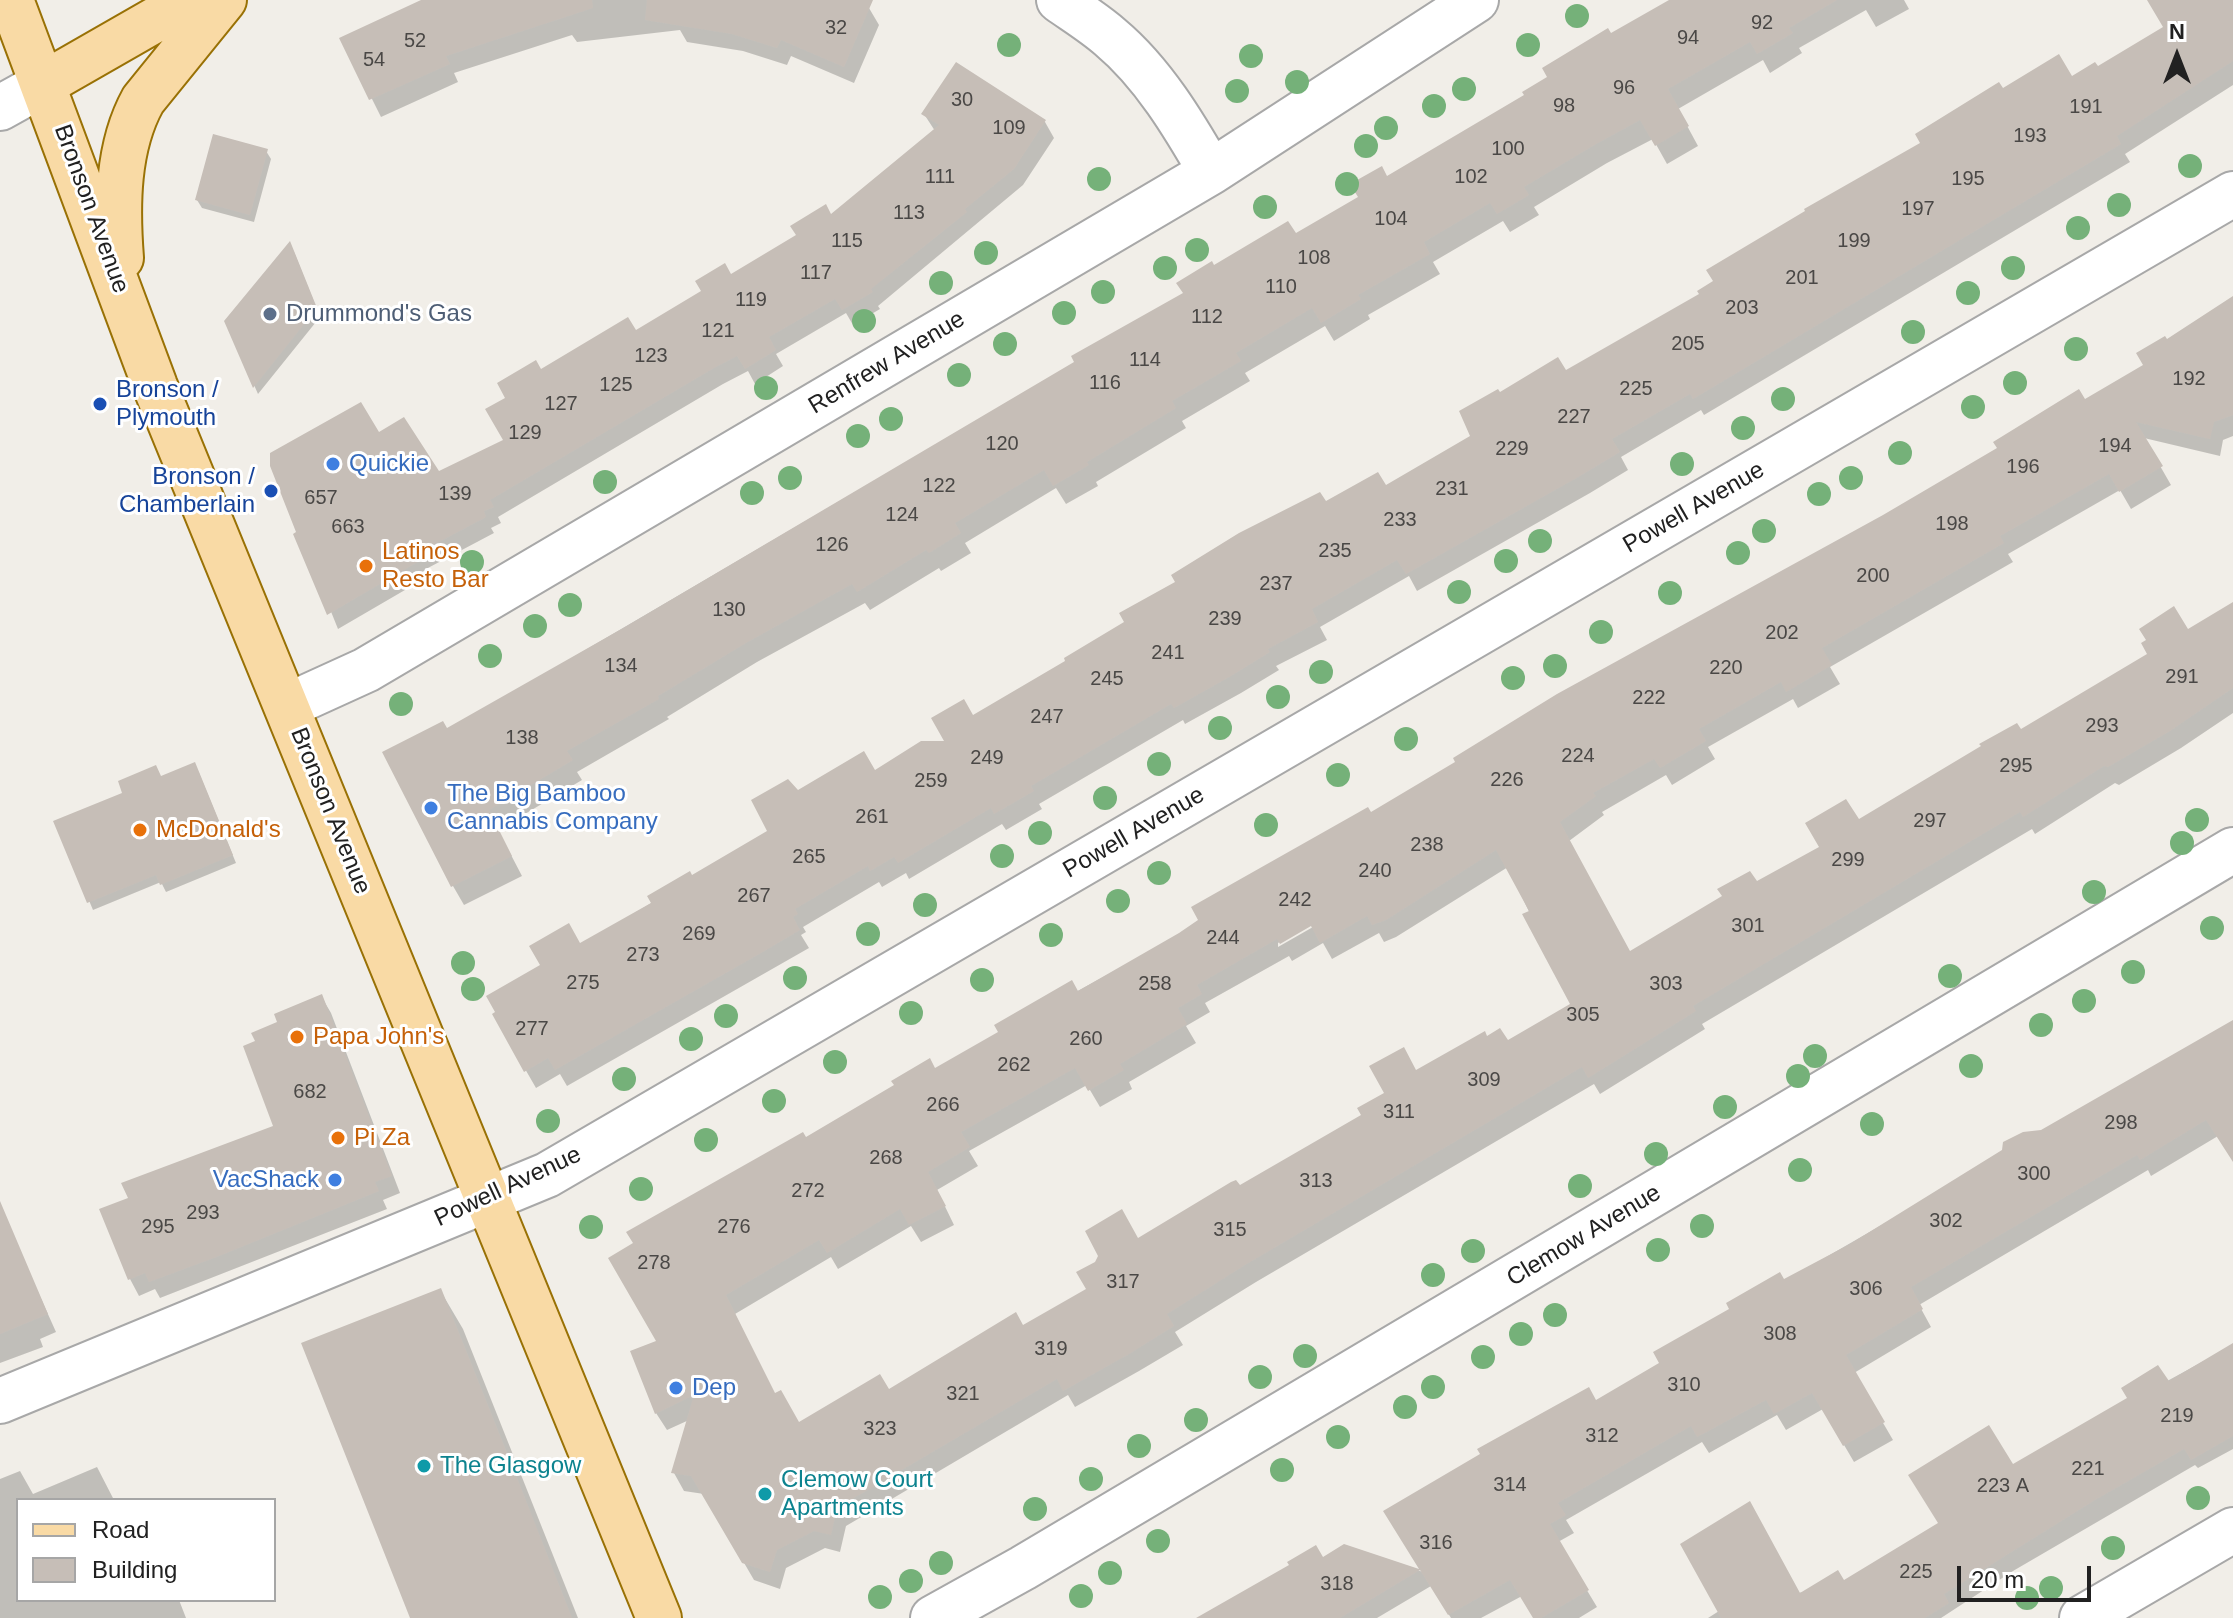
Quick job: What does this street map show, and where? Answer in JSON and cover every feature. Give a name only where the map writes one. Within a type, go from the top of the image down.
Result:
[{"type":"main road","name":"Bronson Avenue","points":[[11,0],[45,83],[155,386],[659,1618]]},
{"type":"main road","points":[[45,83],[190,0]]},
{"type":"main road","points":[[125,301],[120,190],[133,117],[143,100],[224,0]]},
{"type":"street","points":[[1059,0],[1111,37],[1136,62],[1176,115],[1211,172]]},
{"type":"street","name":"Renfrew Avenue","points":[[287,706],[366,670],[423,638],[1211,172],[1476,0]]},
{"type":"street","points":[[0,108],[45,83]]},
{"type":"street","name":"Powell Avenue","points":[[0,1401],[547,1175],[2233,194]]},
{"type":"street","name":"Clemow Avenue","points":[[933,1618],[1023,1568],[2233,850]]},
{"type":"street","points":[[2082,1618],[2233,1530]]},
{"type":"building","points":[[421,0],[592,0],[593,8],[446,56],[450,64],[369,100],[339,38]]},
{"type":"building","points":[[647,0],[873,0],[844,67],[781,40],[777,48],[732,34],[645,20]]},
{"type":"building","points":[[1669,0],[1837,0],[1789,28],[1793,33],[1757,54],[1750,42],[1668,89],[1689,126],[1655,146],[1640,120],[1524,187],[1529,195],[1497,214],[1490,203],[1424,242],[1430,254],[1358,295],[1361,299],[1321,323],[1312,308],[1236,353],[1241,361],[1172,401],[1176,408],[1087,462],[1089,465],[1053,486],[1044,470],[955,523],[961,533],[929,553],[926,550],[857,592],[852,584],[746,643],[658,696],[659,699],[567,751],[573,760],[489,810],[512,856],[451,887],[382,752],[443,721],[447,728],[625,627],[1074,362],[1071,356],[1183,293],[1176,283],[1212,261],[1214,265],[1288,221],[1296,233],[1358,197],[1350,184],[1382,166],[1387,176],[1524,95],[1522,92],[1547,77],[1542,68],[1608,28],[1611,33]]},
{"type":"building","points":[[2147,0],[2233,0],[2233,61],[2117,136],[2121,144],[1693,399],[1690,394],[1612,439],[1620,452],[1580,476],[1406,574],[1397,560],[1312,609],[1318,622],[1268,649],[1270,652],[1231,676],[1174,708],[1171,704],[1031,786],[1034,791],[994,814],[991,808],[898,863],[894,857],[870,871],[868,866],[795,909],[798,914],[793,917],[800,930],[761,953],[555,1070],[548,1058],[524,1072],[492,1014],[495,1012],[486,996],[540,965],[529,946],[569,923],[580,943],[651,903],[647,896],[690,871],[692,875],[767,831],[751,800],[788,779],[798,790],[864,751],[875,770],[921,741],[944,741],[931,718],[964,699],[973,715],[1065,661],[1064,658],[1124,622],[1119,613],[1175,582],[1171,575],[1239,533],[1320,492],[1326,501],[1378,472],[1386,485],[1470,436],[1459,411],[1498,389],[1500,392],[1558,357],[1566,370],[1699,294],[1697,291],[1713,281],[1706,270],[1804,209],[1920,143],[1915,134],[1999,82],[2003,88],[2059,54],[2072,76],[2095,62],[2098,66],[2163,27]]},
{"type":"building","points":[[956,62],[1046,120],[1014,169],[965,209],[967,212],[871,289],[873,292],[842,310],[835,299],[769,337],[776,350],[745,369],[737,356],[490,500],[494,507],[484,511],[486,517],[418,553],[421,560],[327,615],[293,534],[296,532],[270,466],[270,453],[361,402],[379,432],[404,417],[439,471],[503,440],[485,409],[505,398],[497,383],[536,360],[541,369],[628,317],[636,330],[701,291],[695,281],[725,263],[731,274],[796,235],[790,226],[826,204],[831,214],[939,125],[921,114]]},
{"type":"building","points":[[213,134],[268,149],[250,215],[195,200]]},
{"type":"building","name":"Drummond's Gas","points":[[290,241],[317,308],[253,388],[224,321]]},
{"type":"building","points":[[2233,296],[2233,415],[2214,422],[2210,439],[2136,422],[2163,466],[2119,492],[2109,474],[2000,536],[2004,543],[1822,648],[1832,665],[1786,692],[1781,682],[1699,729],[1706,741],[1660,768],[1654,759],[1593,793],[1596,796],[1560,822],[1630,951],[1722,896],[1717,889],[1750,871],[1757,881],[1819,847],[1805,823],[1846,799],[1859,819],[1981,746],[1979,744],[2017,723],[2021,729],[2147,654],[2141,643],[2146,640],[2139,629],[2174,606],[2188,629],[2233,602],[2233,688],[2170,731],[2108,767],[2104,766],[2023,817],[2020,812],[1693,1006],[1696,1011],[1588,1078],[1582,1067],[1245,1265],[1167,1314],[1174,1326],[1129,1354],[1063,1391],[1057,1379],[837,1508],[831,1535],[814,1531],[777,1550],[770,1572],[742,1563],[691,1476],[671,1473],[694,1395],[655,1414],[630,1351],[656,1341],[608,1258],[633,1243],[626,1232],[803,1132],[806,1137],[894,1085],[891,1081],[930,1058],[935,1068],[998,1032],[994,1025],[1072,980],[1078,991],[1179,933],[1198,920],[1191,907],[1368,807],[1371,812],[1455,762],[1453,758],[1557,694],[1883,515],[1997,448],[1993,442],[2079,389],[2085,399],[2143,365],[2136,353],[2165,336],[2167,339]],"holes":[[[1496,850],[1529,911],[1522,914],[1570,1004],[1508,1040],[1500,1028],[1487,1036],[1485,1031],[1416,1070],[1404,1047],[1369,1066],[1384,1093],[1357,1108],[1361,1115],[1240,1185],[1236,1180],[1231,1182],[1138,1238],[1122,1209],[1085,1231],[1098,1256],[1095,1262],[1076,1272],[1086,1289],[1023,1325],[1016,1312],[889,1389],[880,1374],[799,1422],[781,1390],[775,1393],[726,1295],[819,1240],[827,1253],[900,1209],[909,1225],[946,1206],[928,1172],[970,1147],[961,1132],[1075,1068],[1088,1091],[1124,1070],[1120,1064],[1187,1024],[1178,1008],[1202,994],[1197,985],[1277,939],[1280,944],[1311,926],[1320,943],[1367,916],[1372,925],[1386,920]]]},
{"type":"building","name":"McDonald's","points":[[195,762],[233,855],[160,885],[156,875],[87,903],[53,821],[122,793],[118,781],[156,765],[161,776]]},
{"type":"building","points":[[322,994],[392,1176],[375,1182],[379,1191],[219,1256],[149,1282],[145,1273],[128,1280],[99,1209],[128,1198],[121,1183],[273,1126],[243,1046],[255,1041],[251,1033],[277,1022],[274,1014]]},
{"type":"building","points":[[2233,1020],[2233,1162],[2206,1120],[2140,1160],[2137,1155],[1911,1287],[1923,1309],[1846,1355],[1885,1422],[1843,1446],[1812,1393],[1774,1414],[1766,1400],[1697,1437],[1691,1426],[1558,1503],[1566,1515],[1550,1524],[1589,1590],[1541,1618],[1533,1618],[1510,1580],[1448,1615],[1420,1570],[1340,1618],[1196,1618],[1289,1565],[1287,1562],[1316,1545],[1323,1557],[1344,1544],[1419,1569],[1383,1511],[1480,1454],[1477,1449],[1589,1387],[1596,1400],[1659,1363],[1653,1352],[1729,1309],[1726,1303],[1780,1272],[1784,1279],[1850,1244],[2002,1150],[2003,1142],[2023,1132],[2041,1130]]},
{"type":"building","points":[[0,1201],[48,1314],[0,1334]]},
{"type":"building","name":"The Glasgow","points":[[441,1288],[572,1618],[410,1618],[301,1343]]},
{"type":"building","points":[[2233,1343],[2233,1436],[2191,1460],[2184,1449],[2095,1500],[1944,1594],[1949,1603],[1925,1618],[1721,1618],[1680,1544],[1750,1501],[1800,1593],[1838,1570],[1844,1580],[1938,1523],[1908,1475],[1989,1425],[2013,1464],[2127,1398],[2121,1388],[2158,1365],[2169,1381]]},
{"type":"place","name":"Drummond's Gas","points":[[270,314]]},
{"type":"place","name":"Bronson / Plymouth","points":[[100,404]]},
{"type":"place","name":"Quickie","points":[[333,464]]},
{"type":"place","name":"Bronson / Chamberlain","points":[[271,491]]},
{"type":"place","name":"Latinos Resto Bar","points":[[366,566]]},
{"type":"place","name":"The Big Bamboo Cannabis Company","points":[[431,808]]},
{"type":"place","name":"McDonald's","points":[[140,830]]},
{"type":"place","name":"Papa John's","points":[[297,1037]]},
{"type":"place","name":"Pi Za","points":[[338,1138]]},
{"type":"place","name":"VacShack","points":[[335,1180]]},
{"type":"place","name":"Dep","points":[[676,1388]]},
{"type":"place","name":"The Glasgow","points":[[424,1466]]},
{"type":"place","name":"Clemow Court Apartments","points":[[765,1494]]}]
